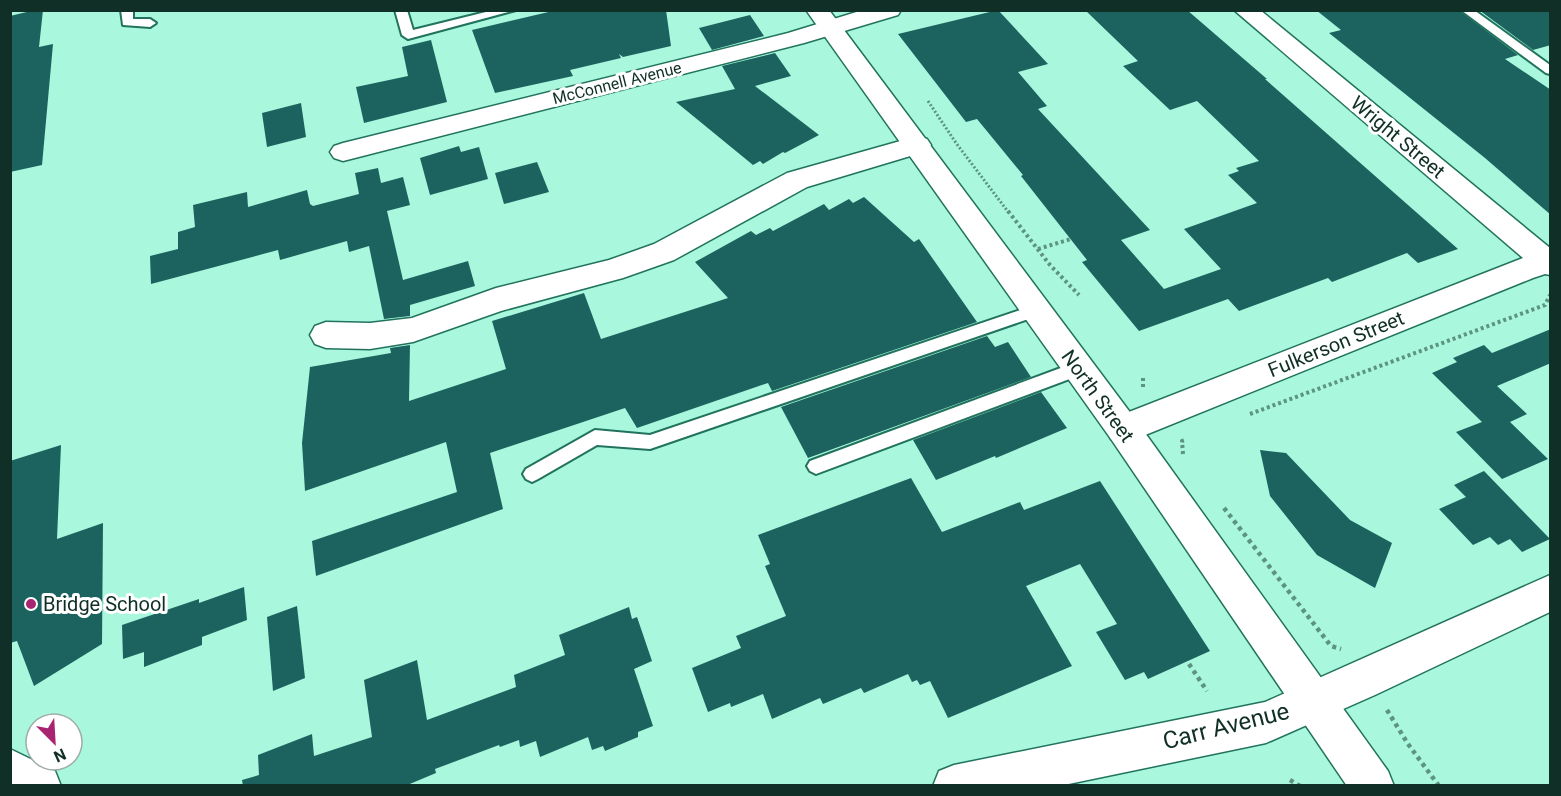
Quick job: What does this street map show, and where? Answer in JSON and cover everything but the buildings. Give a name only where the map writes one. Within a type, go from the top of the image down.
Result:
[{"type":"street","name":"McConnell Avenue","points":[[343,152],[796,38],[823,19],[890,10]]},
{"type":"street","name":"Wright Street","points":[[1245,10],[1550,262]]},
{"type":"street","name":"North Street","points":[[823,19],[918,145],[1035,311],[1123,429],[1373,786]]},
{"type":"street","points":[[326,335],[370,336],[413,330],[496,300],[612,270],[664,252],[797,180],[918,145]]},
{"type":"street","name":"Fulkerson Street","points":[[1123,429],[1550,262]]},
{"type":"street","name":"Carr Avenue","points":[[954,786],[1266,722],[1315,702],[1551,593]]},
{"type":"street","points":[[10,770],[40,786]]},
{"type":"lane","points":[[127,10],[127,23],[150,23]]},
{"type":"lane","points":[[401,10],[408,35],[511,10]]},
{"type":"lane","points":[[1466,10],[1551,70]]},
{"type":"lane","points":[[532,474],[595,437],[650,442],[1035,311]]},
{"type":"lane","points":[[816,466],[1077,369]]},
{"type":"path","points":[[928,101],[973,165],[1062,280],[1079,295]]},
{"type":"path","points":[[1038,249],[1071,239]]},
{"type":"path","points":[[1244,416],[1545,305],[1550,295]]},
{"type":"path","points":[[1143,378],[1143,387]]},
{"type":"path","points":[[1184,455],[1182,441],[1189,437]]},
{"type":"path","points":[[1218,501],[1331,646],[1344,650]]},
{"type":"path","points":[[1189,664],[1207,691]]},
{"type":"path","points":[[1387,710],[1408,744],[1439,786]]},
{"type":"path","points":[[1290,780],[1300,786]]},
{"type":"place","name":"Bridge School","points":[[31,604]]}]
